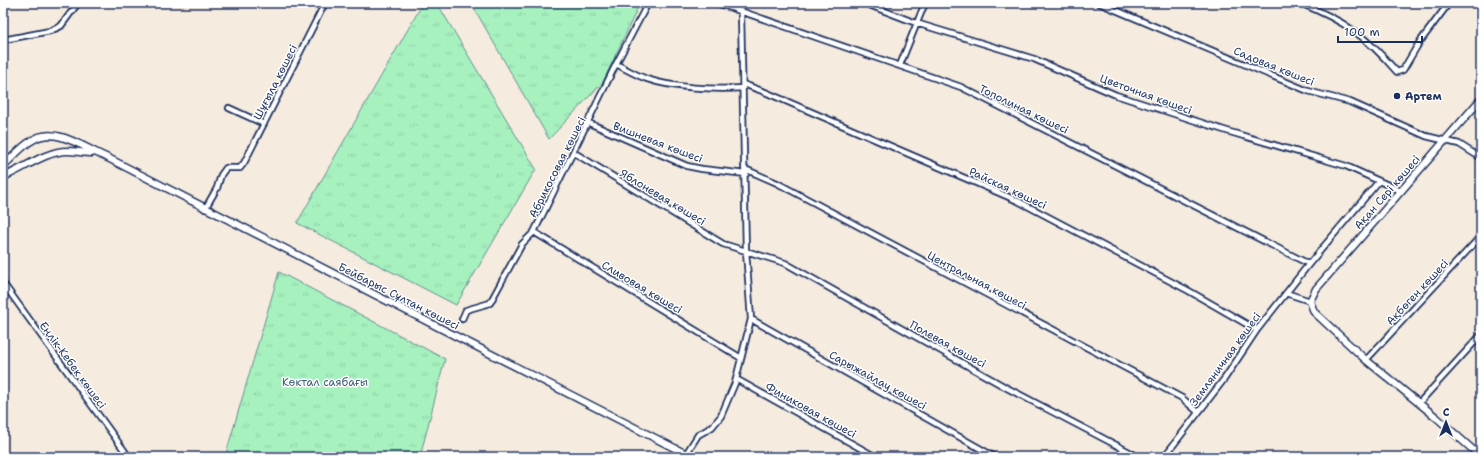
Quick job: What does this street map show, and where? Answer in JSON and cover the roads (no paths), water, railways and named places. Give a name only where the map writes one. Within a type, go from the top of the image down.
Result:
[{"type":"street","points":[[3,40],[50,31],[61,26],[78,3]]},
{"type":"street","name":"Шұғыла көшесі","points":[[205,209],[217,188],[221,175],[226,168],[240,168],[325,3]]},
{"type":"street","name":"Абрикосовая көшесі","points":[[462,319],[466,310],[490,303],[522,244],[534,232],[573,152],[589,123],[616,64],[648,3]]},
{"type":"street","name":"Тополиная көшесі","points":[[717,3],[961,87],[1309,264]]},
{"type":"street","name":"Цветочная көшесі","points":[[864,3],[916,23],[1034,59],[1116,95],[1230,132],[1346,166],[1401,191]]},
{"type":"street","points":[[900,65],[925,3]]},
{"type":"street","name":"Садовая көшесі","points":[[1099,3],[1308,91],[1350,102],[1415,132],[1444,142],[1459,144],[1481,158]]},
{"type":"street","points":[[1300,3],[1324,12],[1358,32],[1382,54],[1397,72],[1403,70],[1419,43],[1449,3]]},
{"type":"street","points":[[686,454],[698,435],[712,427],[721,416],[736,379],[751,319],[746,251],[746,174],[742,12]]},
{"type":"street","points":[[616,64],[645,78],[658,82],[730,89],[743,86]]},
{"type":"street","name":"Райская көшесі","points":[[743,86],[765,92],[1018,201],[1189,291],[1256,330]]},
{"type":"street","name":"Ақан Сері көшесі","points":[[1310,301],[1316,289],[1481,99]]},
{"type":"street","points":[[229,108],[264,124]]},
{"type":"street","name":"Вишневая көшесі","points":[[589,123],[687,166],[746,174]]},
{"type":"street","name":"Бейбарыс Сұлтан көшесі","points":[[3,166],[31,140],[47,134],[59,135],[692,457]]},
{"type":"street","points":[[3,177],[46,155],[66,151],[96,154]]},
{"type":"street","name":"Яблоневая көшесі","points":[[573,152],[723,244],[746,251]]},
{"type":"street","name":"Центральная көшесі","points":[[745,169],[776,183],[1182,398],[1198,412]]},
{"type":"street","name":"Земляничная көшесі","points":[[1164,457],[1225,378],[1256,330],[1379,181]]},
{"type":"street","name":"Сливовая көшесі","points":[[534,232],[741,358]]},
{"type":"street","name":"Ақбөген көшесі","points":[[1366,360],[1481,236]]},
{"type":"street","name":"Полевая көшесі","points":[[746,251],[785,263],[1007,388],[1139,457]]},
{"type":"street","name":"Еңлік-Кебек көшесі","points":[[3,283],[129,457]]},
{"type":"street","points":[[1286,293],[1310,301],[1314,312],[1366,360],[1480,453]]},
{"type":"street","name":"Сарыжайлау көшесі","points":[[751,319],[995,457]]},
{"type":"street","points":[[1419,403],[1481,335]]},
{"type":"street","name":"Финиковая көшесі","points":[[736,379],[876,457]]},
{"type":"place","name":"Артем","points":[[1397,96]]},
{"type":"park label","name":"Көктал саябағы","points":[[325,382]]}]
